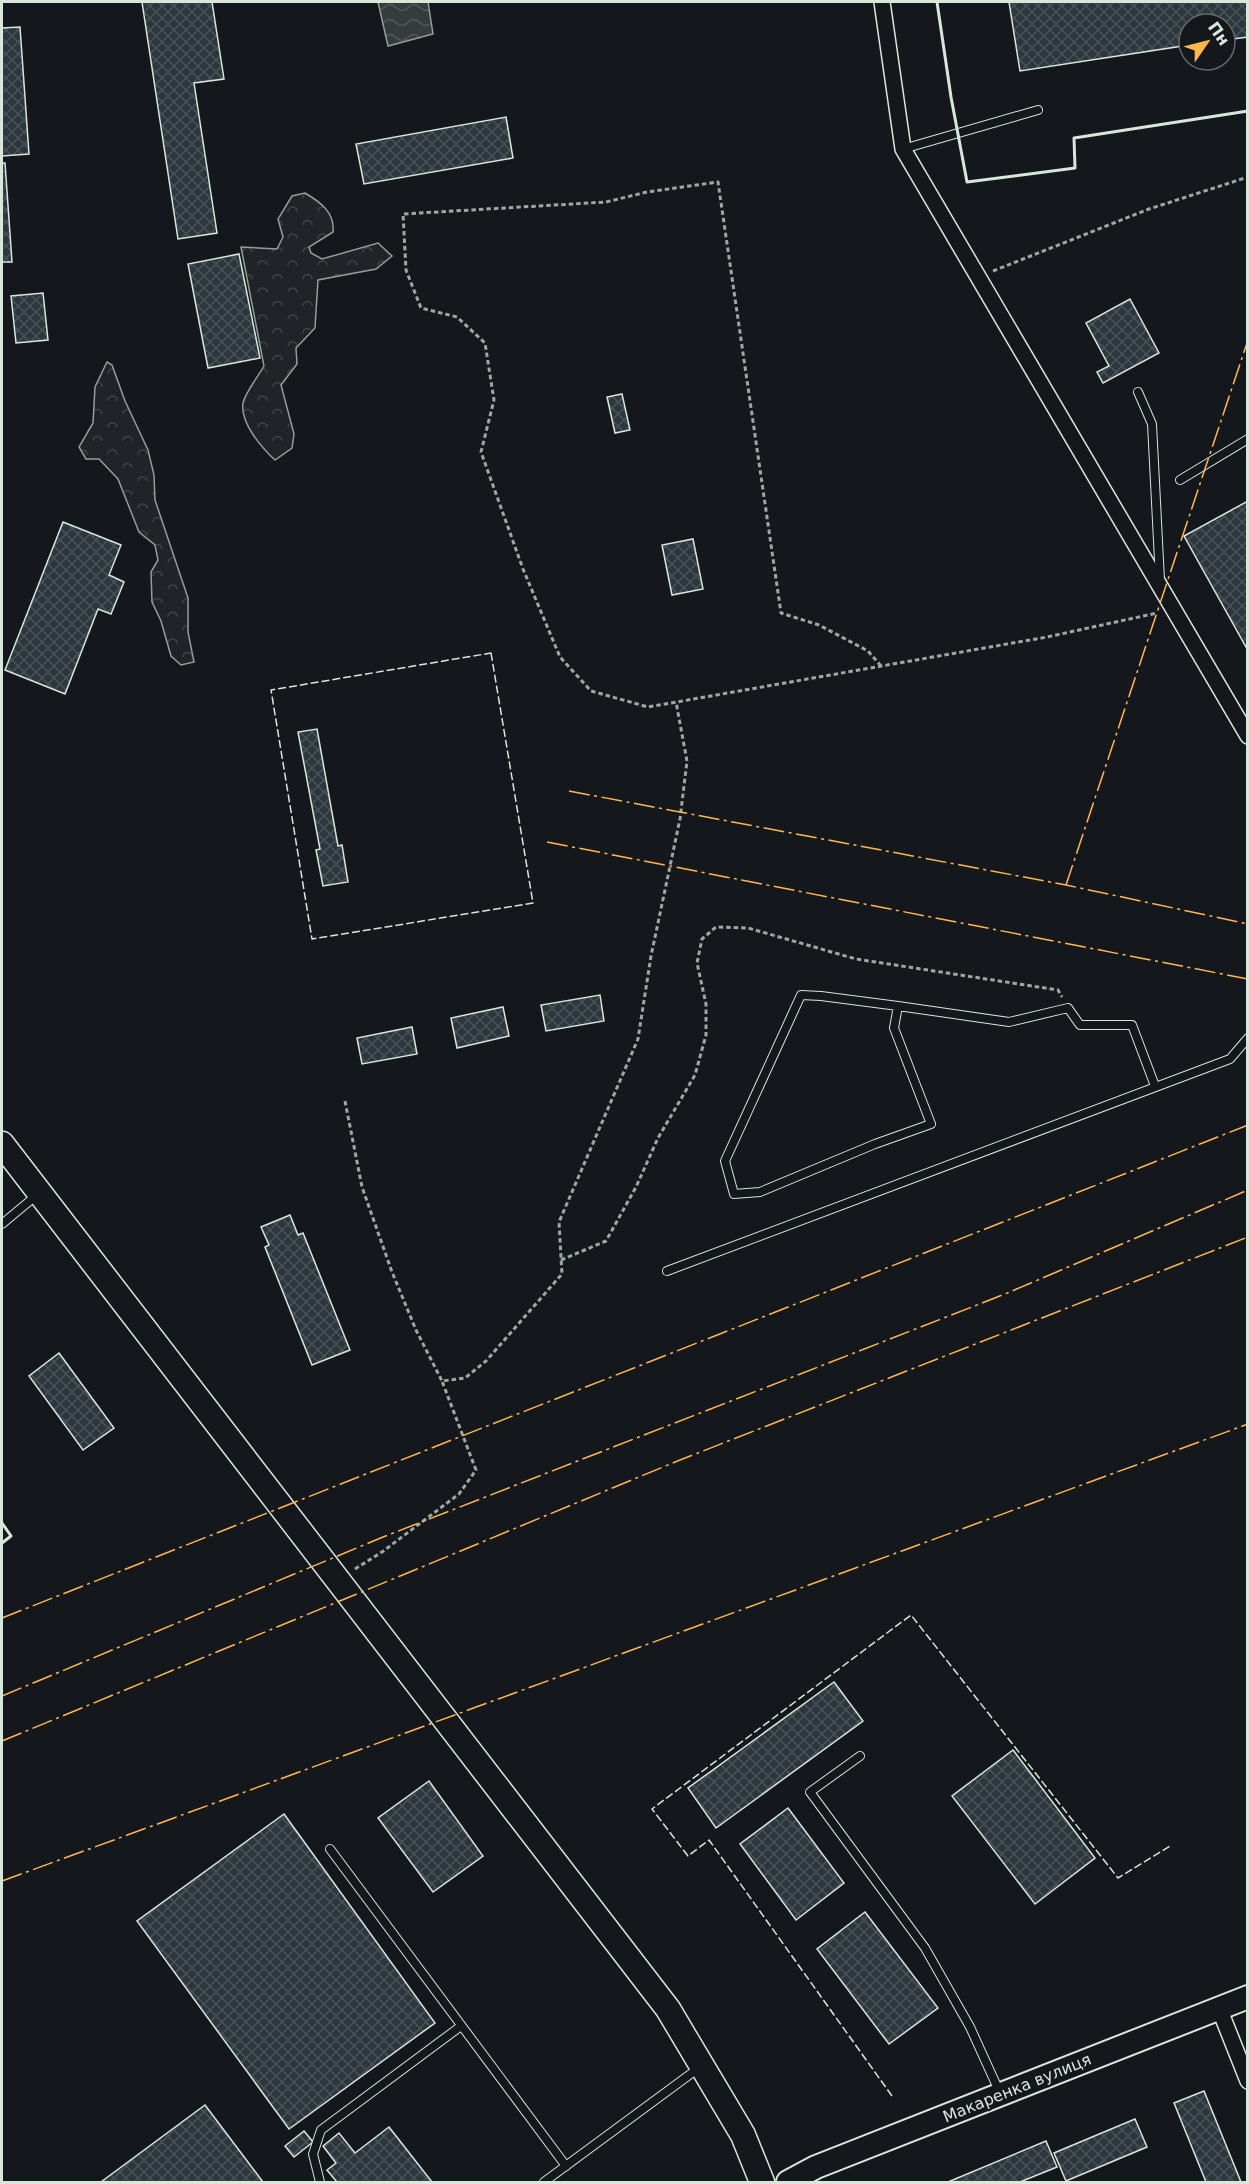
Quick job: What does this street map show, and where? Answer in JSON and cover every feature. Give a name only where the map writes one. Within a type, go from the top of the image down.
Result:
[{"type":"main road","points":[[2,1144],[668,2009],[743,2135],[762,2182]]},
{"type":"street","points":[[882,2],[903,149],[1248,736]]},
{"type":"street","name":"Макаренка вулиця","points":[[788,2182],[816,2167],[1248,1997]]},
{"type":"street","points":[[1219,2008],[1248,2081]]},
{"type":"lane","points":[[903,149],[1038,110]]},
{"type":"lane","points":[[1138,392],[1152,424],[1161,588]]},
{"type":"lane","points":[[1180,480],[1248,439]]},
{"type":"lane","points":[[898,1006],[894,1028],[931,1124],[875,1144],[760,1192],[734,1194],[725,1161],[801,995],[821,996],[898,1006],[1009,1022],[1068,1008],[1080,1025],[1132,1025],[1155,1086]]},
{"type":"lane","points":[[667,1271],[1230,1059],[1248,1038]]},
{"type":"lane","points":[[2,1224],[39,1193]]},
{"type":"lane","points":[[860,1756],[810,1792],[925,1948],[970,2027],[1001,2094]]},
{"type":"lane","points":[[330,1849],[566,2166]]},
{"type":"lane","points":[[320,2182],[313,2154],[321,2130],[461,2026]]},
{"type":"lane","points":[[544,2182],[701,2066]]},
{"type":"path","points":[[979,277],[1140,212],[1248,177]]},
{"type":"path","points":[[881,666],[868,651],[819,625],[781,613],[718,182],[646,192],[606,202],[403,214],[406,270],[421,308],[457,316],[485,343],[494,400],[481,452],[523,568],[560,657],[591,691],[648,707],[1047,637],[1173,609]]},
{"type":"path","points":[[442,1381],[465,1378],[486,1361],[562,1274],[559,1222],[638,1039],[651,956],[674,851],[687,761],[676,702]]},
{"type":"path","points":[[337,1580],[382,1552],[459,1494],[476,1470],[442,1381],[416,1330],[392,1272],[362,1187],[345,1101]]},
{"type":"green space","points":[[305,193],[325,208],[333,225],[333,232],[309,247],[311,253],[322,259],[378,243],[392,256],[376,269],[318,280],[315,328],[296,348],[297,364],[281,385],[294,434],[292,448],[275,460],[248,427],[243,411],[246,394],[264,366],[241,247],[277,249],[283,237],[278,219],[292,196]]},
{"type":"green space","points":[[107,362],[112,365],[125,401],[148,450],[154,475],[155,500],[188,598],[188,632],[194,662],[181,665],[171,656],[161,621],[152,602],[151,572],[158,560],[155,545],[139,532],[118,479],[99,459],[86,459],[79,447],[93,423],[95,387]]},
{"type":"water","points":[[378,2],[428,2],[433,34],[388,46]]},
{"type":"building","points":[[142,2],[212,2],[224,79],[194,83],[217,233],[178,239]]},
{"type":"building","points":[[1009,2],[1248,2],[1248,37],[1237,38],[1237,12],[1177,12],[1177,47],[1020,71]]},
{"type":"building","points":[[20,27],[29,154],[2,156],[2,28]]},
{"type":"building","points":[[506,117],[513,158],[364,184],[356,144]]},
{"type":"building","points":[[2,163],[5,163],[12,262],[2,262]]},
{"type":"building","points":[[239,254],[260,358],[208,368],[188,264]]},
{"type":"building","points":[[43,293],[48,340],[16,343],[11,296]]},
{"type":"building","points":[[1130,299],[1159,353],[1103,383],[1097,372],[1109,366],[1086,323]]},
{"type":"building","points":[[622,394],[630,430],[615,433],[607,397]]},
{"type":"building","points":[[1248,501],[1248,646],[1246,647],[1184,536]]},
{"type":"building","points":[[63,522],[121,545],[109,575],[124,582],[111,614],[98,609],[65,694],[5,670]]},
{"type":"building","points":[[693,539],[703,589],[672,595],[662,545]]},
{"type":"building","points":[[317,729],[338,846],[342,845],[348,882],[323,886],[316,850],[320,849],[298,732]]},
{"type":"building","points":[[600,995],[604,1021],[546,1031],[541,1005]]},
{"type":"building","points":[[503,1007],[509,1036],[457,1048],[451,1018]]},
{"type":"building","points":[[412,1027],[417,1054],[362,1064],[357,1038]]},
{"type":"building","points":[[290,1215],[298,1235],[303,1233],[350,1350],[312,1365],[265,1247],[269,1245],[261,1227]]},
{"type":"building","points":[[59,1353],[114,1428],[83,1450],[29,1376]]},
{"type":"building","points":[[834,1682],[863,1721],[716,1828],[688,1788]]},
{"type":"building","points":[[1013,1750],[1095,1858],[1035,1904],[952,1796]]},
{"type":"building","points":[[429,1781],[483,1856],[433,1892],[378,1818]]},
{"type":"building","points":[[788,1808],[844,1883],[796,1920],[740,1844]]},
{"type":"building","points":[[284,1814],[435,2023],[289,2129],[137,1921]]},
{"type":"building","points":[[865,1912],[938,2008],[889,2044],[817,1949]]},
{"type":"building","points":[[1204,2091],[1241,2182],[1206,2182],[1174,2103]]},
{"type":"building","points":[[205,2105],[263,2182],[101,2182]]},
{"type":"building","points":[[1135,2119],[1147,2147],[1066,2181],[1054,2153]]},
{"type":"building","points":[[389,2127],[432,2182],[337,2182],[327,2170],[336,2163],[323,2146],[339,2133],[355,2153]]},
{"type":"building","points":[[304,2131],[313,2142],[294,2157],[285,2146]]},
{"type":"building","points":[[1046,2141],[1057,2167],[1020,2182],[948,2182]]},
{"type":"fence","points":[[491,653],[533,903],[312,939],[271,690],[491,653]]},
{"type":"fence","points":[[892,2096],[709,1840],[688,1856],[652,1809],[911,1615],[1118,1878],[1170,1846]]},
{"type":"wall","points":[[937,2],[951,97],[967,182],[1075,168],[1074,138],[1248,111]]},
{"type":"wall","points":[[2,1523],[11,1536],[2,1543]]},
{"type":"power","points":[[1066,885],[1248,340]]},
{"type":"power","points":[[569,791],[1066,885],[1248,924]]},
{"type":"power","points":[[547,842],[1248,979]]},
{"type":"power","points":[[2,1618],[1248,1125]]},
{"type":"power","points":[[2,1696],[383,1537],[1005,1294],[1248,1190]]},
{"type":"power","points":[[2,1741],[680,1460],[1248,1237]]},
{"type":"power","points":[[2,1881],[1248,1424]]}]
